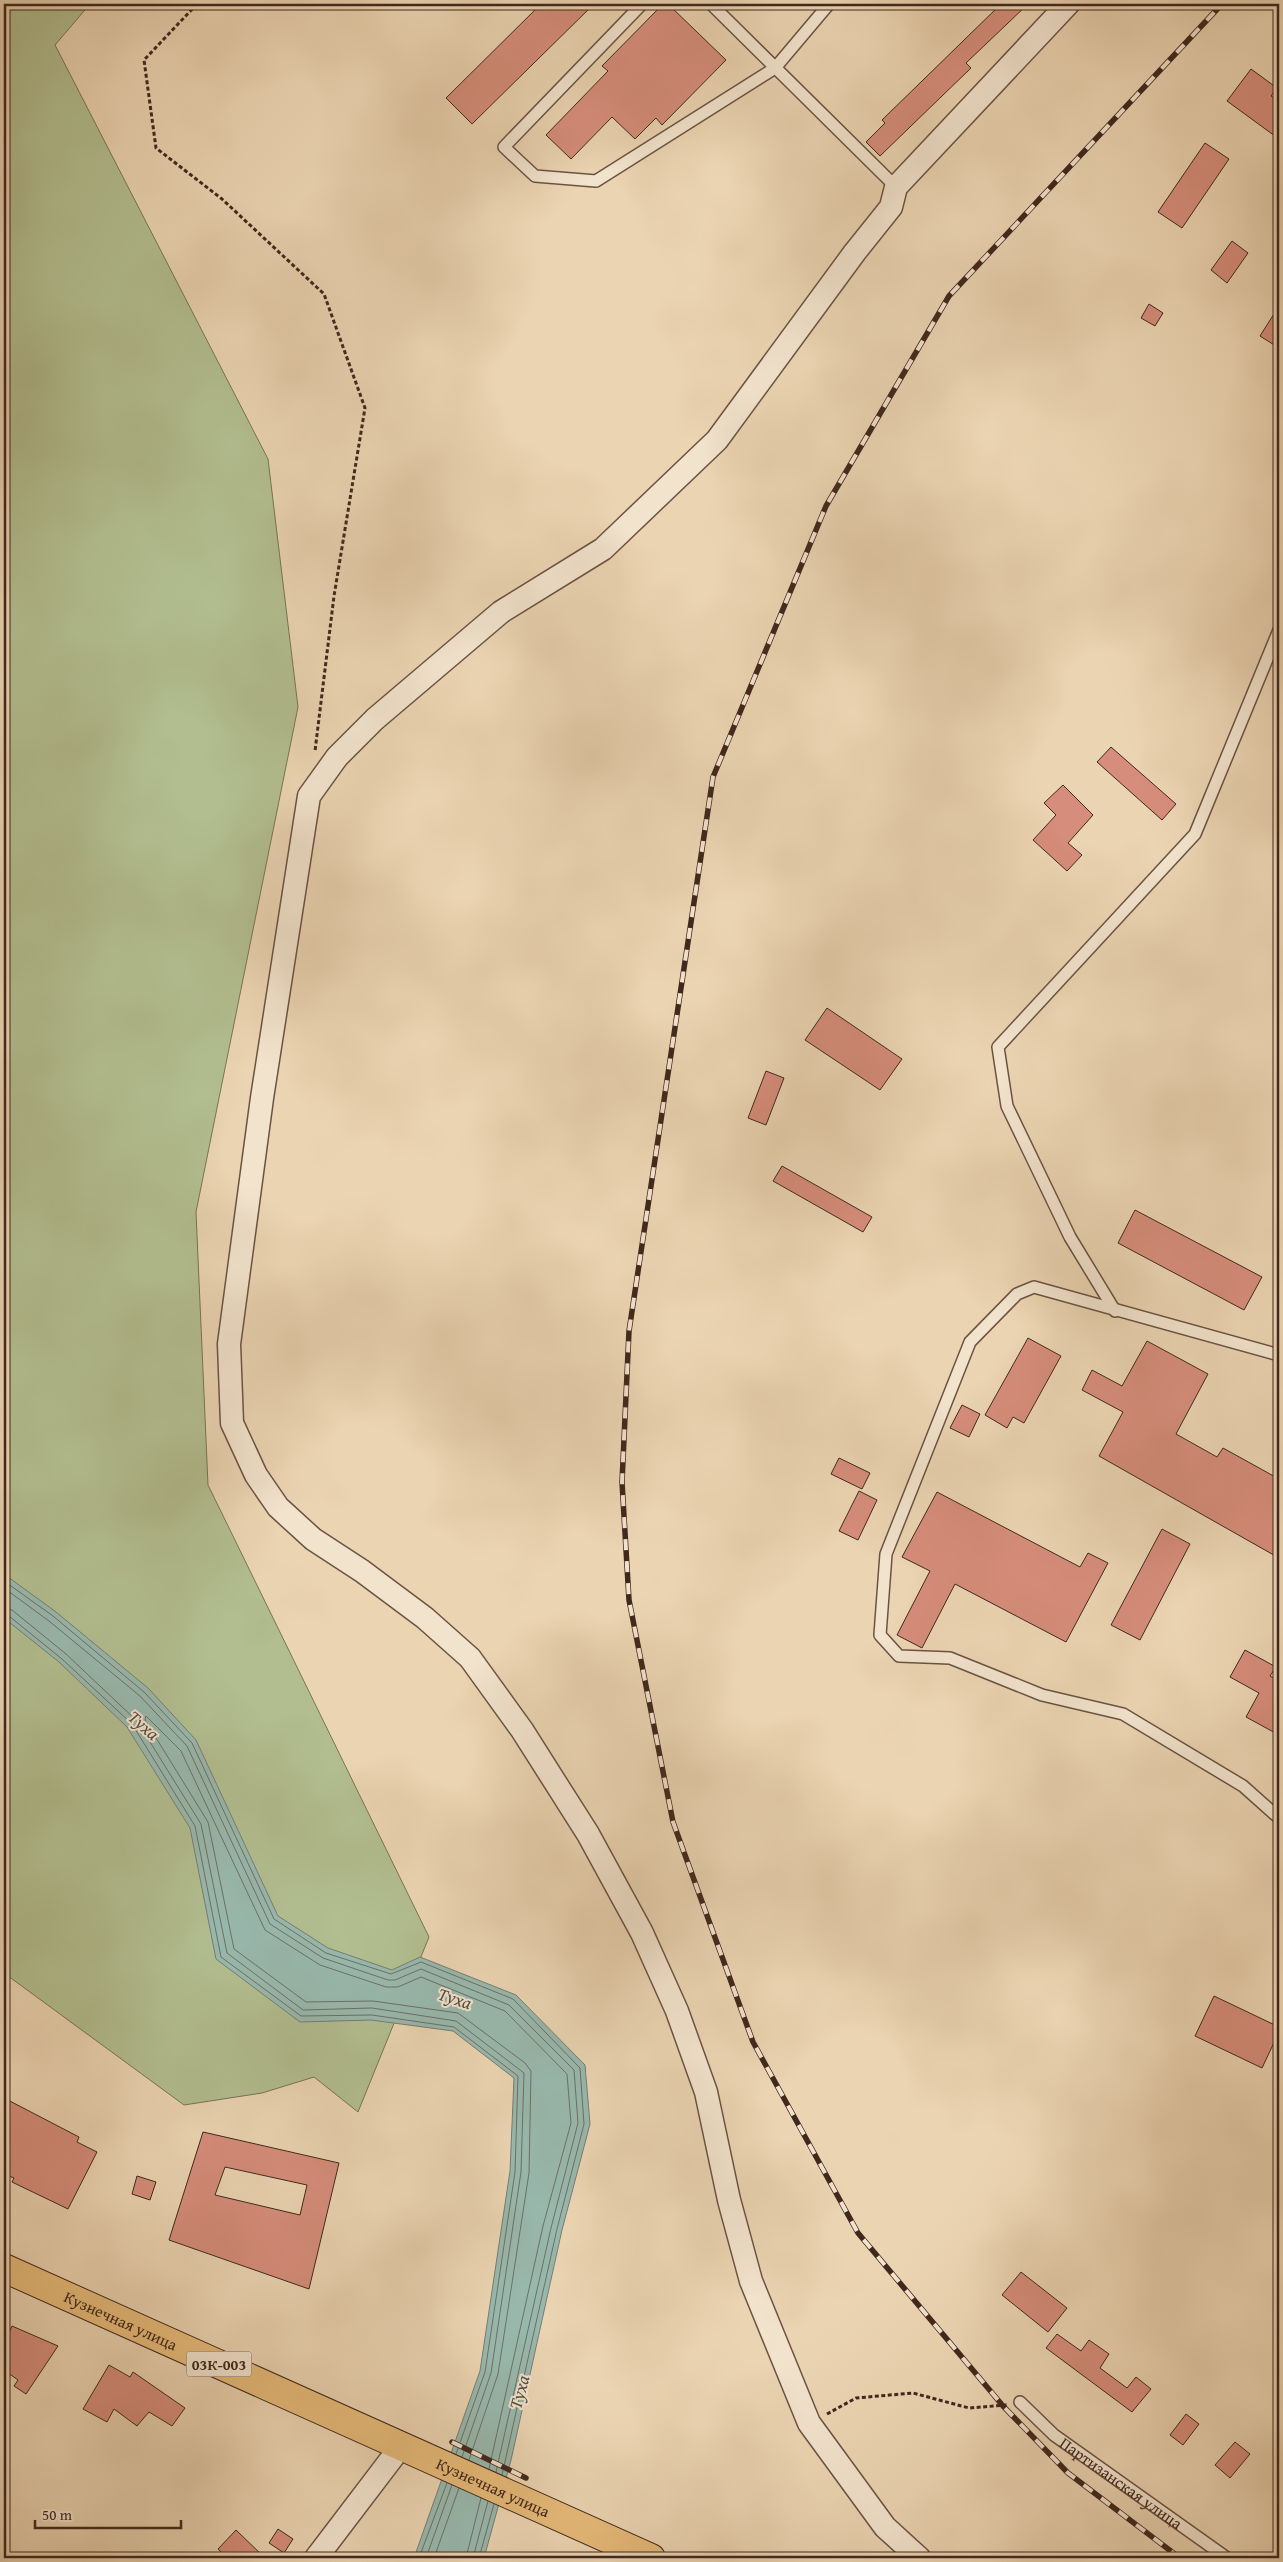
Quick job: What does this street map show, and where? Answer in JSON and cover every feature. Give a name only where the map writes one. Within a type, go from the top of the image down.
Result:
[{"type":"main road","name":"Кузнечная улица","points":[[4,2268],[651,2558]]},
{"type":"street","points":[[919,2558],[885,2527],[809,2423],[752,2281],[730,2200],[706,2092],[677,2010],[642,1933],[588,1834],[522,1730],[470,1658],[425,1618],[362,1571],[313,1538],[278,1507],[256,1475],[232,1422],[229,1344],[262,1098],[310,796],[337,757],[375,719],[500,612],[603,549],[718,440],[855,252],[891,207],[896,187],[1068,4]]},
{"type":"street","points":[[316,2558],[402,2445]]},
{"type":"lane","points":[[642,4],[504,146],[535,176],[596,181],[775,68],[829,4]]},
{"type":"lane","points":[[711,4],[896,187]]},
{"type":"lane","points":[[1115,1311],[1070,1237],[1006,1106],[998,1047],[1195,834],[1279,630]]},
{"type":"lane","points":[[1279,1355],[1034,1287],[1017,1294],[970,1342],[886,1554],[880,1635],[899,1656],[950,1658],[1042,1695],[1123,1714],[1243,1786],[1279,1818]]},
{"type":"lane","name":"Партизанская улица","points":[[1020,2402],[1054,2435],[1226,2558]]},
{"type":"path","points":[[197,4],[144,60],[156,148],[222,199],[324,294],[365,408],[334,596],[314,758]]},
{"type":"path","points":[[809,2423],[856,2398],[913,2393],[969,2408],[1003,2406],[1020,2402]]},
{"type":"green space","points":[[4,4],[90,4],[55,45],[268,459],[298,707],[196,1212],[208,1485],[429,1937],[358,2112],[314,2077],[262,2093],[184,2105],[4,1973]]},
{"type":"water","name":"Туха","points":[[4,1574],[56,1612],[148,1688],[196,1740],[278,1916],[328,1948],[392,1970],[420,1957],[516,1995],[585,2065],[590,2124],[562,2230],[511,2460],[484,2558],[414,2558],[480,2371],[510,2171],[514,2078],[453,2031],[371,2020],[300,2022],[216,1959],[190,1828],[127,1727],[59,1662],[4,1618]]},
{"type":"building","points":[[541,4],[594,4],[472,124],[446,98]]},
{"type":"building","points":[[663,4],[668,4],[726,60],[662,125],[656,118],[635,139],[612,117],[571,159],[546,135],[608,71],[602,66]]},
{"type":"building","points":[[1001,4],[1028,4],[966,63],[971,68],[880,156],[866,142],[885,123],[882,120]]},
{"type":"building","points":[[1251,69],[1277,88],[1271,96],[1279,102],[1279,139],[1227,101]]},
{"type":"building","points":[[1205,143],[1229,159],[1182,228],[1158,212]]},
{"type":"building","points":[[1232,241],[1248,253],[1227,283],[1211,270]]},
{"type":"building","points":[[1149,304],[1163,313],[1155,326],[1141,318]]},
{"type":"building","points":[[1279,306],[1279,348],[1260,336]]},
{"type":"building","points":[[1111,747],[1176,804],[1162,820],[1097,762]]},
{"type":"building","points":[[1063,785],[1093,815],[1068,843],[1082,855],[1067,871],[1033,840],[1056,815],[1044,803]]},
{"type":"building","points":[[827,1008],[902,1059],[880,1090],[805,1040]]},
{"type":"building","points":[[766,1071],[784,1078],[766,1125],[748,1118]]},
{"type":"building","points":[[782,1166],[872,1217],[863,1232],[773,1181]]},
{"type":"building","points":[[1135,1210],[1262,1277],[1244,1310],[1118,1243]]},
{"type":"building","points":[[1028,1338],[1061,1356],[1024,1423],[1013,1417],[1007,1428],[985,1415]]},
{"type":"building","points":[[1147,1341],[1208,1374],[1176,1434],[1217,1457],[1223,1448],[1279,1479],[1279,1558],[1099,1456],[1123,1412],[1082,1390],[1092,1370],[1122,1386]]},
{"type":"building","points":[[962,1405],[980,1414],[969,1437],[950,1428]]},
{"type":"building","points":[[839,1458],[870,1473],[862,1489],[831,1474]]},
{"type":"building","points":[[859,1491],[877,1500],[858,1540],[839,1531]]},
{"type":"building","points":[[937,1492],[1080,1567],[1088,1553],[1108,1563],[1066,1642],[955,1584],[922,1648],[897,1635],[930,1571],[902,1557]]},
{"type":"building","points":[[1162,1529],[1190,1544],[1140,1640],[1111,1625]]},
{"type":"building","points":[[1245,1650],[1276,1667],[1270,1676],[1279,1681],[1279,1735],[1246,1717],[1259,1693],[1230,1677]]},
{"type":"building","points":[[1214,1996],[1279,2027],[1279,2032],[1262,2068],[1195,2036]]},
{"type":"building","points":[[4,2098],[79,2137],[77,2142],[97,2152],[68,2209],[12,2182],[14,2178],[4,2174]]},
{"type":"building","points":[[203,2132],[339,2163],[309,2289],[169,2240]],"holes":[[[225,2167],[307,2185],[300,2215],[215,2195]]]},
{"type":"building","points":[[137,2176],[156,2182],[150,2200],[132,2194]]},
{"type":"building","points":[[1021,2272],[1067,2308],[1048,2332],[1002,2295]]},
{"type":"building","points":[[12,2326],[58,2346],[26,2394],[14,2386],[18,2380],[4,2370],[4,2345]]},
{"type":"building","points":[[1057,2334],[1081,2351],[1089,2340],[1109,2354],[1100,2368],[1127,2388],[1136,2377],[1151,2389],[1132,2412],[1046,2348]]},
{"type":"building","points":[[109,2365],[130,2377],[133,2372],[185,2408],[172,2426],[149,2412],[137,2426],[114,2409],[107,2422],[83,2409]]},
{"type":"building","points":[[1186,2414],[1199,2424],[1183,2445],[1170,2435]]},
{"type":"building","points":[[1235,2442],[1250,2454],[1230,2478],[1215,2465]]},
{"type":"building","points":[[278,2529],[293,2539],[284,2553],[269,2543]]},
{"type":"building","points":[[236,2530],[265,2558],[227,2558],[218,2549]]},
{"type":"railway","points":[[1180,2558],[1068,2473],[1003,2406],[858,2233],[753,2042],[673,1822],[629,1600],[622,1482],[629,1331],[713,777],[826,506],[949,296],[1222,4]]},
{"type":"railway","points":[[452,2442],[526,2478]]}]
